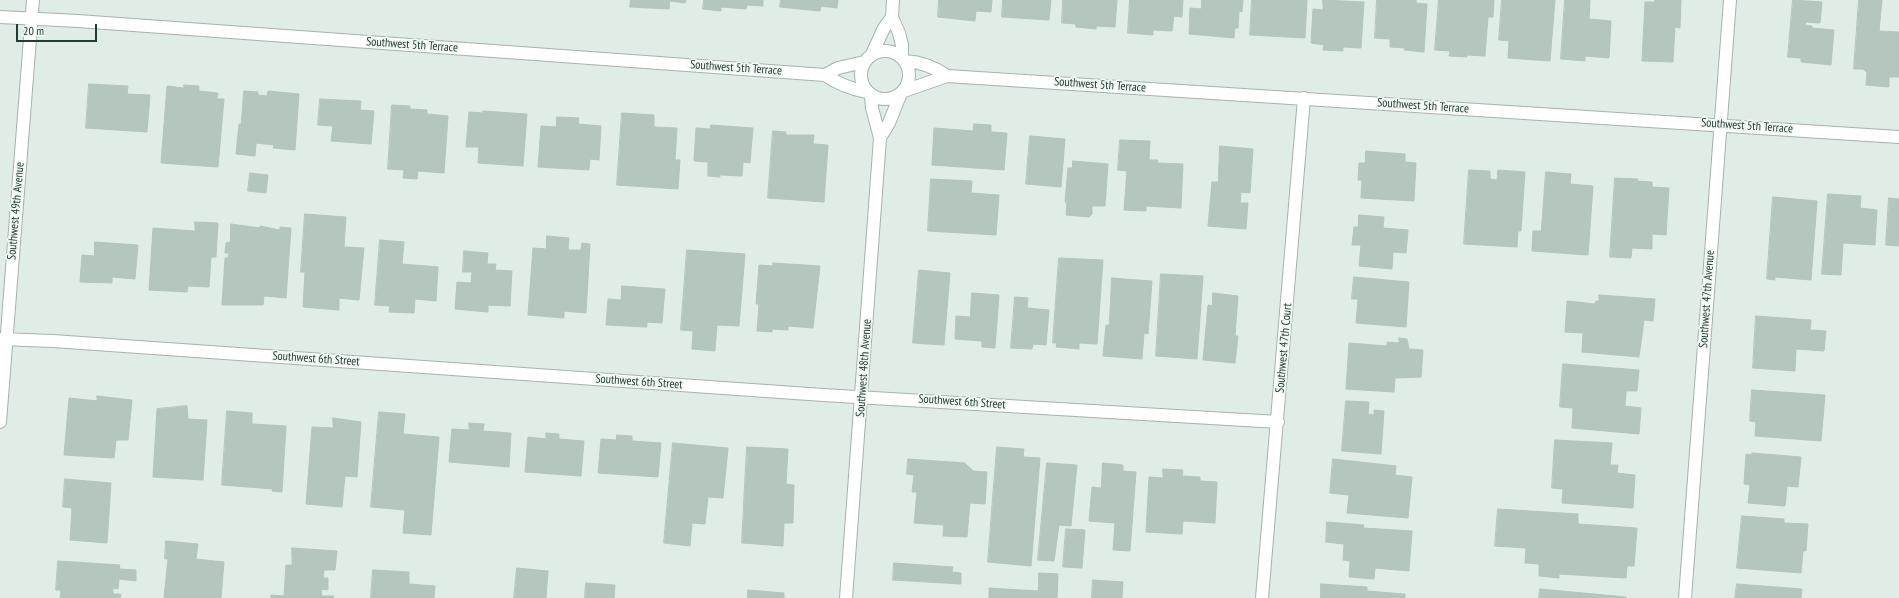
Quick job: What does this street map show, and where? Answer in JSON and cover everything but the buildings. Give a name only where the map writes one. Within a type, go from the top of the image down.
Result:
[{"type":"street","name":"Southwest 49th Avenue","points":[[0,422],[3,339],[33,0]]},
{"type":"street","points":[[893,0],[892,17],[902,45],[903,59],[909,73],[907,85],[902,92]]},
{"type":"street","name":"Southwest 47th Avenue","points":[[1685,598],[1730,0]]},
{"type":"street","name":"Southwest 5th Terrace","points":[[0,17],[825,75],[850,88],[886,100],[894,98],[902,92],[947,76],[1721,124],[1899,137]]},
{"type":"street","points":[[869,94],[861,81],[860,74],[884,28],[892,17]]},
{"type":"street","name":"Southwest 5th Terrace","points":[[825,75],[838,68],[888,51],[896,53],[903,59],[921,62],[937,69],[947,76]]},
{"type":"street","name":"Southwest 48th Avenue","points":[[880,138],[889,123],[902,92]]},
{"type":"street","name":"Southwest 48th Avenue","points":[[846,598],[880,138],[874,120],[869,94]]},
{"type":"street","name":"Southwest 47th Court","points":[[1262,598],[1278,422],[1304,98]]},
{"type":"street","name":"Southwest 6th Street","points":[[3,339],[61,341],[862,396],[1278,422]]}]
